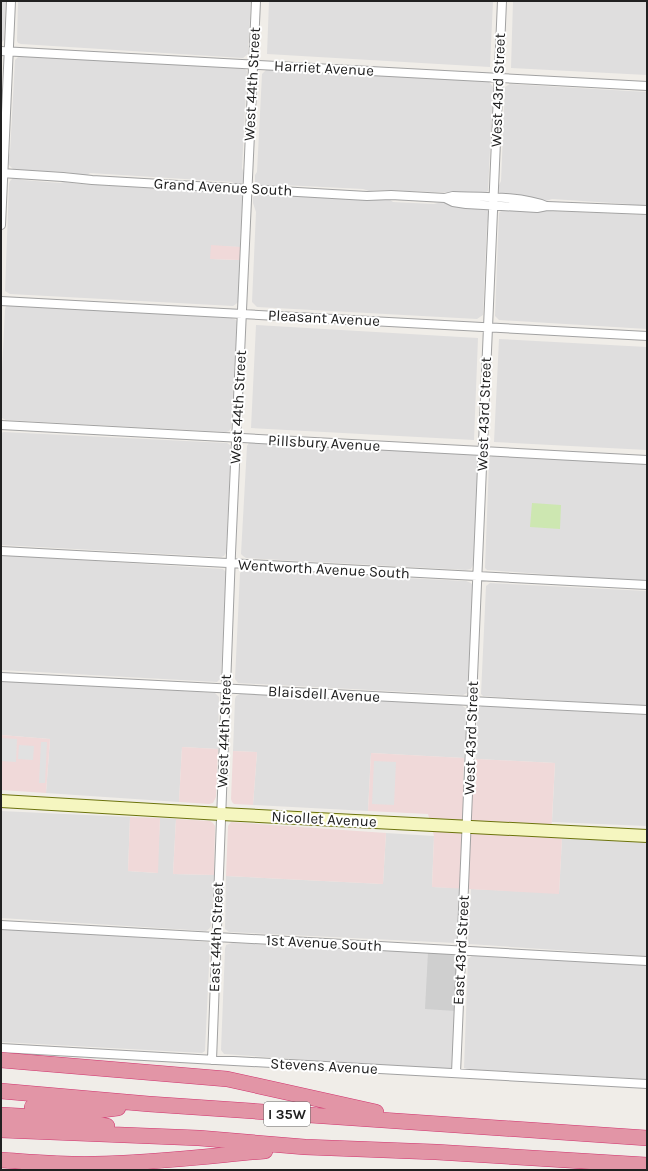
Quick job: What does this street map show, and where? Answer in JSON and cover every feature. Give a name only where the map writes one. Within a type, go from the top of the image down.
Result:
[{"type":"highway","points":[[1,1060],[227,1079],[426,1123]]},
{"type":"highway","name":"I 35W","points":[[1,1091],[148,1104],[647,1138]]},
{"type":"highway","points":[[1,1104],[94,1111],[148,1104]]},
{"type":"highway","points":[[1,1115],[39,1117],[199,1138]]},
{"type":"highway","name":"I 35W","points":[[1,1130],[199,1138],[305,1147],[436,1152],[647,1165]]},
{"type":"highway","points":[[1,1160],[66,1164],[96,1164],[173,1160],[305,1147]]},
{"type":"main road","name":"Nicollet Avenue","points":[[1,801],[647,836]]},
{"type":"street","points":[[1,225],[5,51],[11,1]]},
{"type":"street","name":"West 44th Street","points":[[221,814],[256,1]]},
{"type":"street","name":"West 43rd Street","points":[[467,827],[502,1]]},
{"type":"street","name":"Harriet Avenue","points":[[5,51],[647,86]]},
{"type":"street","name":"Grand Avenue South","points":[[2,174],[367,196],[391,195],[445,198],[453,202],[466,204],[493,202],[537,208],[547,206],[647,210]]},
{"type":"street","name":"Pleasant Avenue","points":[[1,301],[647,336]]},
{"type":"street","name":"Pillsbury Avenue","points":[[1,425],[647,460]]},
{"type":"street","name":"Wentworth Avenue South","points":[[1,551],[647,585]]},
{"type":"street","name":"Blaisdell Avenue","points":[[1,677],[647,710]]},
{"type":"street","name":"East 44th Street","points":[[212,1060],[221,814]]},
{"type":"street","name":"East 43rd Street","points":[[456,1073],[467,827]]},
{"type":"street","name":"1st Avenue South","points":[[1,925],[647,961]]},
{"type":"street","name":"Stevens Avenue","points":[[1,1048],[647,1084]]},
{"type":"shaded area","points":[[1,1],[6,1],[4,40],[1,43]]},
{"type":"shaded area","points":[[18,1],[251,1],[248,54],[243,58],[21,44],[17,41]]},
{"type":"shaded area","points":[[269,1],[493,1],[490,67],[267,54]]},
{"type":"shaded area","points":[[513,1],[647,1],[647,75],[511,68]]},
{"type":"shaded area","points":[[21,56],[244,68],[247,71],[242,168],[246,180],[241,184],[235,184],[232,182],[90,173],[86,176],[67,172],[14,170],[8,164],[8,159],[10,152],[15,60]]},
{"type":"shaded area","points":[[267,69],[489,82],[493,87],[488,191],[484,194],[384,190],[369,191],[363,189],[257,185],[255,182],[255,175],[257,172],[262,74]]},
{"type":"shaded area","points":[[510,84],[647,92],[647,205],[632,206],[627,204],[552,199],[546,201],[523,197],[502,196],[499,192],[499,185],[501,181],[505,87]]},
{"type":"shaded area","points":[[13,178],[60,183],[64,182],[241,193],[244,195],[244,204],[242,207],[240,247],[211,246],[211,259],[240,260],[238,302],[233,306],[10,294],[5,291],[9,184]]},
{"type":"shaded area","points":[[257,194],[369,200],[389,199],[393,202],[434,204],[442,202],[468,207],[486,208],[489,211],[489,218],[487,224],[483,315],[477,319],[257,307],[252,302],[256,212],[253,197]]},
{"type":"shaded area","points":[[503,209],[647,215],[647,329],[499,320],[495,316],[499,213]]},
{"type":"shaded area","points":[[211,245],[240,247],[240,260],[210,259]]},
{"type":"shaded area","points":[[10,305],[232,318],[236,320],[231,428],[226,432],[6,420],[2,418],[1,391],[5,309],[6,306]]},
{"type":"shaded area","points":[[256,325],[478,338],[474,440],[251,428]]},
{"type":"shaded area","points":[[499,339],[647,347],[647,450],[494,442]]},
{"type":"shaded area","points":[[1,433],[227,443],[231,448],[226,553],[221,557],[1,545]]},
{"type":"shaded area","points":[[252,442],[478,454],[473,565],[471,569],[466,570],[246,558],[241,554],[247,446]]},
{"type":"shaded area","points":[[490,457],[647,464],[647,582],[487,570],[485,568],[489,461]]},
{"type":"shaded area","points":[[1,555],[223,569],[226,572],[221,678],[217,682],[1,670]]},
{"type":"shaded area","points":[[243,570],[466,581],[471,583],[473,586],[467,693],[463,695],[238,683],[235,679],[240,573]]},
{"type":"shaded area","points":[[490,583],[647,591],[647,706],[483,696],[481,694],[486,586]]},
{"type":"shaded area","points":[[1,680],[215,693],[219,697],[218,749],[182,747],[179,802],[46,793],[50,739],[1,735]]},
{"type":"shaded area","points":[[242,693],[461,705],[467,709],[464,758],[371,753],[368,811],[253,805],[257,752],[233,751],[235,699],[236,696]]},
{"type":"shaded area","points":[[482,706],[647,715],[647,826],[552,822],[555,763],[476,759],[477,713],[479,708]]},
{"type":"shaded area","points":[[1,735],[50,739],[46,793],[1,790]]},
{"type":"shaded area","points":[[1,738],[17,739],[16,762],[1,761]]},
{"type":"shaded area","points":[[41,742],[47,742],[45,783],[39,783]]},
{"type":"shaded area","points":[[19,745],[34,746],[33,760],[18,759]]},
{"type":"shaded area","points":[[182,747],[218,749],[216,797],[213,803],[179,802]]},
{"type":"shaded area","points":[[233,751],[257,752],[253,805],[234,804],[232,802]]},
{"type":"shaded area","points":[[371,753],[464,758],[463,786],[476,786],[476,759],[555,763],[551,837],[562,838],[559,894],[432,887],[434,836],[428,814],[368,811]]},
{"type":"shaded area","points":[[374,761],[396,762],[394,805],[372,804]]},
{"type":"shaded area","points":[[1,811],[130,817],[128,871],[157,873],[160,818],[176,819],[173,874],[214,875],[211,926],[206,931],[1,918]]},
{"type":"shaded area","points":[[130,817],[160,818],[158,873],[128,871]]},
{"type":"shaded area","points":[[176,819],[210,821],[213,823],[215,826],[214,875],[173,874]]},
{"type":"shaded area","points":[[231,822],[386,833],[383,884],[226,876],[228,826]]},
{"type":"shaded area","points":[[386,833],[434,836],[432,887],[460,888],[457,939],[455,943],[229,932],[225,929],[226,876],[383,884]]},
{"type":"shaded area","points":[[562,838],[647,843],[647,956],[469,944],[471,889],[559,893]]},
{"type":"shaded area","points":[[1,928],[208,942],[210,945],[205,1051],[202,1053],[1,1042]]},
{"type":"shaded area","points":[[232,943],[428,952],[455,1011],[453,1065],[447,1070],[224,1054],[221,1050],[225,949],[226,945]]},
{"type":"shaded area","points":[[428,952],[451,953],[457,958],[455,1011],[425,1009]]},
{"type":"shaded area","points":[[473,955],[647,965],[647,1079],[464,1068],[468,959]]},
{"type":"green space","points":[[532,503],[561,505],[560,529],[530,527]]}]
